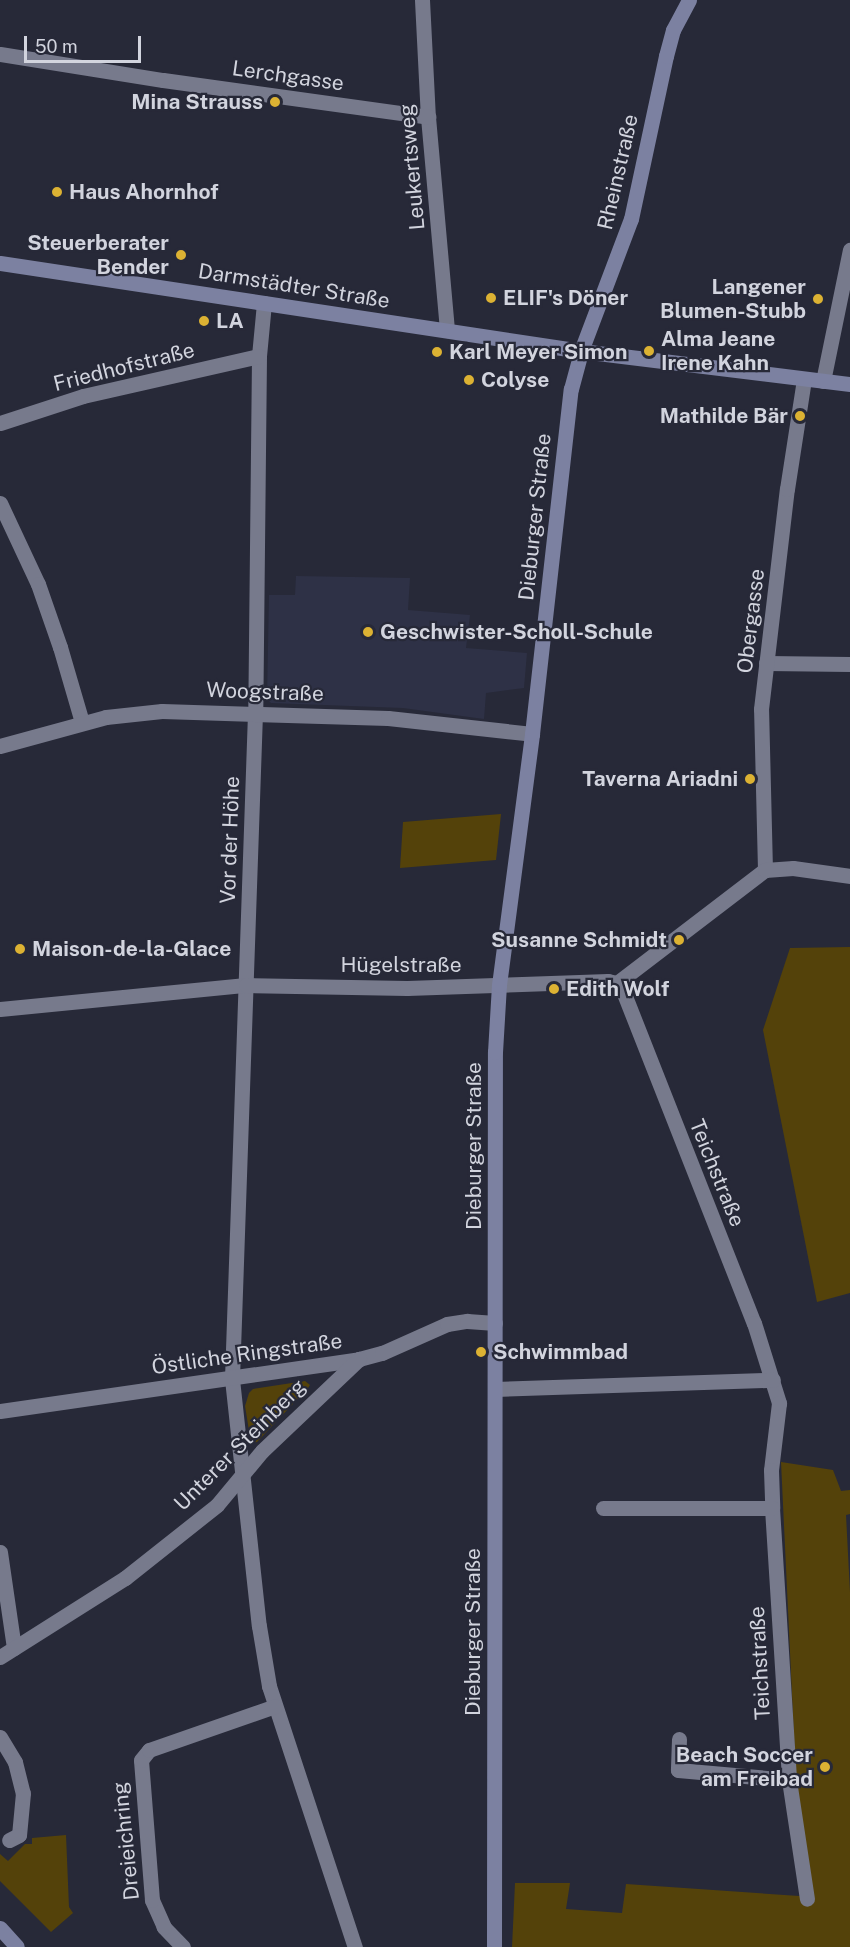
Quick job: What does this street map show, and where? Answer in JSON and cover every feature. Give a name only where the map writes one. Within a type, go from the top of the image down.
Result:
[{"type":"street","name":"Leukertsweg","points":[[422,0],[428,117],[447,330]]},
{"type":"street","name":"Rheinstraße","points":[[581,351],[631,219],[666,56],[673,30],[689,0]]},
{"type":"street","name":"Lerchgasse","points":[[0,54],[163,80],[428,117]]},
{"type":"street","points":[[823,381],[850,250]]},
{"type":"street","name":"Darmstädter Straße","points":[[0,263],[581,351],[850,384]]},
{"type":"street","name":"Vor der Höhe","points":[[232,1378],[255,713],[259,356],[264,303]]},
{"type":"street","name":"Dieburger Straße","points":[[494,1947],[495,1052],[499,985],[532,734],[567,410],[581,351]]},
{"type":"street","name":"Friedhofstraße","points":[[0,423],[83,396],[259,356]]},
{"type":"street","name":"Obergasse","points":[[765,870],[760,738],[766,663],[787,489],[804,379]]},
{"type":"street","points":[[0,503],[38,584],[60,647],[82,722]]},
{"type":"street","points":[[766,663],[850,664]]},
{"type":"street","name":"Woogstraße","points":[[0,746],[82,722],[120,714],[162,711],[388,718],[532,734]]},
{"type":"street","points":[[617,983],[765,870],[794,868],[850,876]]},
{"type":"street","name":"Hügelstraße","points":[[0,1009],[246,985],[407,988],[608,981],[617,983]]},
{"type":"street","name":"Teichstraße","points":[[617,983],[627,1002],[754,1323],[779,1403],[771,1470],[772,1508],[789,1780],[807,1899]]},
{"type":"street","name":"Östliche Ringstraße","points":[[0,1411],[359,1359],[382,1353],[447,1324],[466,1321],[495,1323]]},
{"type":"street","name":"Unterer Steinberg","points":[[0,1657],[140,1567],[217,1505],[309,1404],[359,1359]]},
{"type":"street","points":[[232,1378],[241,1478],[259,1626],[274,1706],[355,1947]]},
{"type":"street","points":[[495,1389],[773,1380]]},
{"type":"street","points":[[603,1508],[772,1508]]},
{"type":"street","points":[[0,1552],[14,1648]]},
{"type":"street","name":"Dreieichring","points":[[183,1947],[164,1927],[152,1900],[141,1760],[149,1750],[274,1706]]},
{"type":"street","points":[[0,1737],[15,1762],[23,1793],[19,1835],[9,1840]]},
{"type":"street","points":[[679,1739],[678,1770],[789,1780]]},
{"type":"street","points":[[0,1928],[17,1947]]},
{"type":"shaded area","name":"Geschwister-Scholl-Schule","points":[[296,576],[410,578],[408,610],[470,615],[466,648],[527,653],[524,688],[486,693],[484,719],[403,708],[271,703],[267,699],[269,595],[295,595]]},
{"type":"shaded area","points":[[501,814],[496,860],[400,868],[403,822]]},
{"type":"shaded area","points":[[850,947],[850,1293],[817,1302],[763,1030],[790,948]]},
{"type":"shaded area","points":[[305,1381],[310,1385],[308,1388],[257,1442],[251,1443],[245,1406],[249,1393],[253,1389]]},
{"type":"shaded area","points":[[781,1462],[833,1470],[841,1491],[850,1490],[850,1514],[846,1515],[850,1592],[850,1947],[512,1947],[515,1883],[570,1883],[566,1909],[622,1913],[626,1884],[814,1897],[796,1779]]},
{"type":"shaded area","points":[[66,1835],[69,1907],[73,1913],[51,1932],[0,1881],[0,1854],[8,1861],[25,1844],[32,1844],[32,1838]]},
{"type":"place","name":"Mina Strauss","points":[[275,102]]},
{"type":"place","name":"Haus Ahornhof","points":[[57,192]]},
{"type":"place","name":"Steuerberater Bender","points":[[181,255]]},
{"type":"place","name":"ELIF's Döner","points":[[491,298]]},
{"type":"place","name":"Langener Blumen-Stubb","points":[[818,299]]},
{"type":"place","name":"LA","points":[[204,321]]},
{"type":"place","name":"Alma Jeane Irene Kahn","points":[[649,351]]},
{"type":"place","name":"Karl Meyer Simon","points":[[437,352]]},
{"type":"place","name":"Colyse","points":[[469,380]]},
{"type":"place","name":"Mathilde Bär","points":[[800,416]]},
{"type":"place","name":"Geschwister-Scholl-Schule","points":[[368,632]]},
{"type":"place","name":"Taverna Ariadni","points":[[750,779]]},
{"type":"place","name":"Susanne Schmidt","points":[[679,940]]},
{"type":"place","name":"Maison-de-la-Glace","points":[[20,949]]},
{"type":"place","name":"Edith Wolf","points":[[554,989]]},
{"type":"place","name":"Schwimmbad","points":[[481,1352]]},
{"type":"place","name":"Beach Soccer am Freibad","points":[[825,1767]]}]
